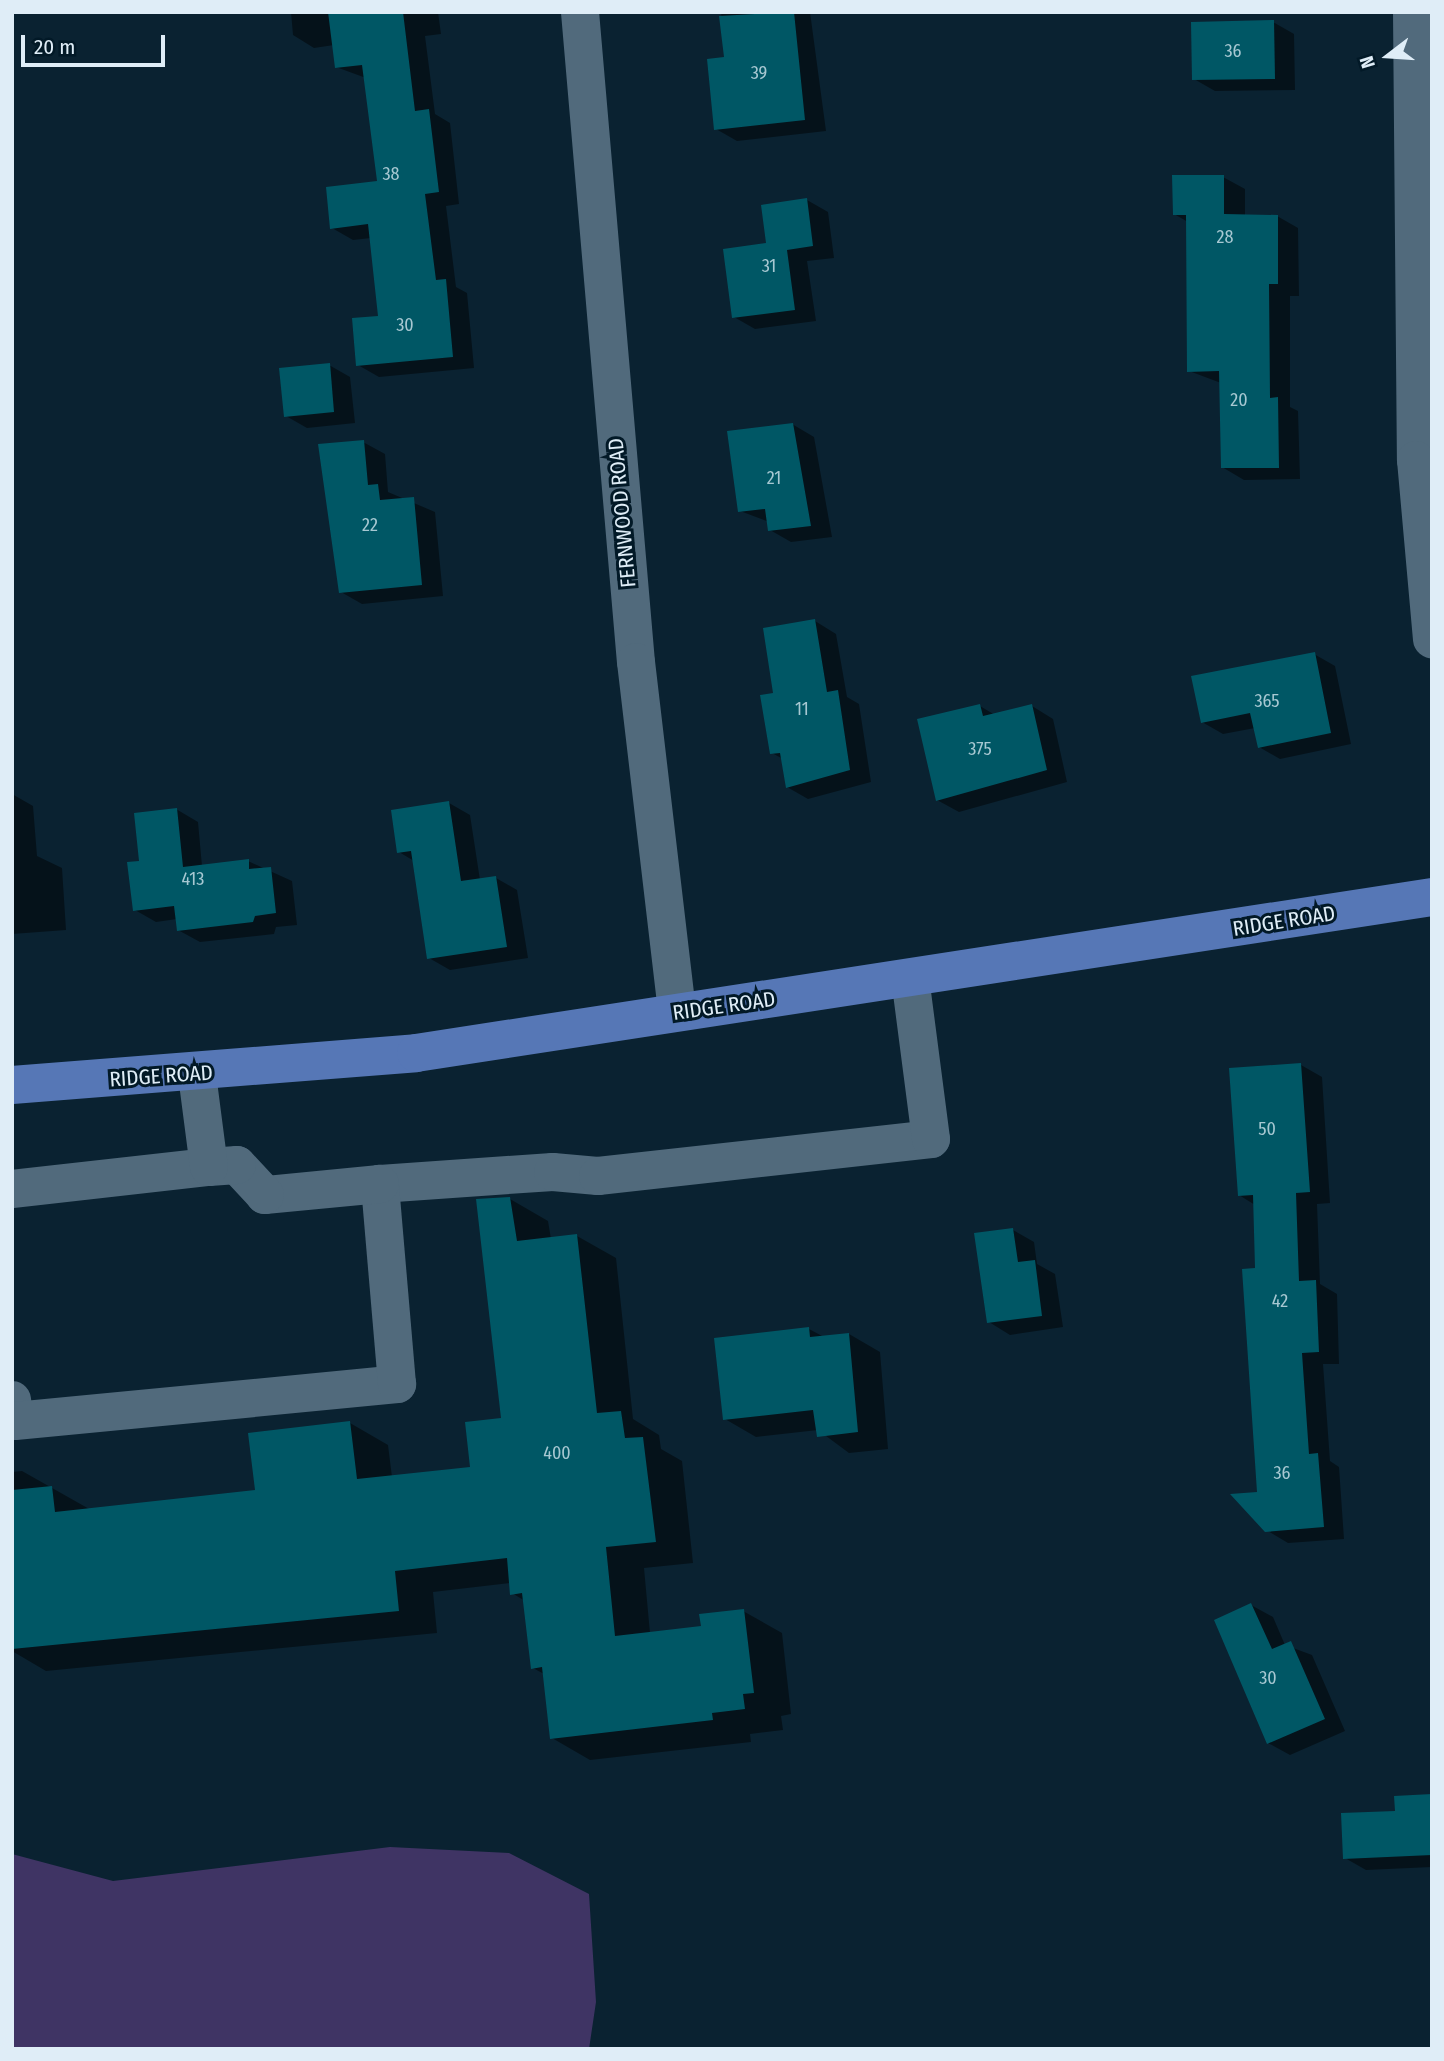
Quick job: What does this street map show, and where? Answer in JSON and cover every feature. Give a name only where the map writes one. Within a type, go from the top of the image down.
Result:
[{"type":"main road","name":"RIDGE ROAD","points":[[12,1085],[197,1075],[416,1053],[1432,897]]},
{"type":"street","name":"FERNWOOD ROAD","points":[[580,12],[636,662],[677,1012]]},
{"type":"street","points":[[1412,12],[1416,460],[1432,639]]},
{"type":"street","points":[[12,1189],[237,1165],[265,1195],[553,1172],[598,1176],[930,1139],[910,978]]},
{"type":"street","points":[[197,1075],[209,1167]]},
{"type":"street","points":[[12,1400],[15,1421],[397,1384],[380,1184]]},
{"type":"shaded area","points":[[390,1847],[509,1853],[589,1894],[596,2002],[589,2049],[12,2049],[12,1854],[113,1881]]},
{"type":"building","points":[[328,12],[403,12],[415,111],[429,109],[439,192],[425,194],[436,280],[446,279],[453,357],[356,366],[352,318],[378,316],[368,224],[330,229],[326,187],[377,181],[362,65],[335,68]]},
{"type":"building","points":[[794,12],[805,120],[714,130],[707,59],[724,57],[719,16]]},
{"type":"building","points":[[1274,20],[1275,79],[1192,80],[1191,22]]},
{"type":"building","points":[[1172,175],[1224,175],[1224,214],[1278,215],[1278,284],[1269,284],[1270,398],[1278,397],[1279,468],[1221,468],[1219,371],[1187,372],[1186,215],[1173,215]]},
{"type":"building","points":[[807,198],[813,246],[787,250],[795,310],[732,318],[723,249],[766,243],[761,205]]},
{"type":"building","points":[[330,363],[334,412],[284,417],[279,368]]},
{"type":"building","points":[[793,423],[811,526],[768,531],[765,509],[738,512],[727,431]]},
{"type":"building","points":[[364,440],[368,485],[378,484],[380,500],[414,497],[422,585],[339,593],[318,444]]},
{"type":"building","points":[[815,619],[827,692],[838,690],[850,770],[786,788],[780,753],[770,754],[760,695],[773,693],[763,628]]},
{"type":"building","points":[[1315,652],[1331,733],[1258,748],[1250,713],[1201,723],[1191,676]]},
{"type":"building","points":[[980,704],[983,716],[1032,704],[1047,770],[936,801],[917,719]]},
{"type":"building","points":[[449,801],[461,881],[496,876],[507,947],[427,959],[411,851],[397,853],[391,810]]},
{"type":"building","points":[[177,808],[183,867],[249,859],[249,869],[271,867],[276,913],[255,916],[253,922],[177,931],[174,906],[133,911],[127,862],[139,861],[134,813]]},
{"type":"building","points":[[1301,1063],[1310,1192],[1296,1193],[1299,1281],[1316,1280],[1319,1352],[1302,1353],[1309,1454],[1318,1453],[1324,1527],[1265,1532],[1230,1494],[1257,1492],[1242,1269],[1255,1268],[1253,1195],[1238,1196],[1229,1068]]},
{"type":"building","points":[[510,1197],[517,1241],[577,1234],[597,1413],[621,1411],[625,1438],[643,1437],[656,1542],[606,1547],[615,1636],[701,1626],[699,1614],[744,1609],[754,1693],[743,1694],[745,1709],[712,1713],[713,1720],[550,1739],[542,1667],[531,1669],[522,1593],[510,1595],[507,1558],[395,1571],[399,1611],[12,1649],[12,1490],[52,1486],[55,1512],[255,1490],[248,1433],[350,1421],[357,1479],[470,1467],[465,1422],[501,1418],[476,1199]]},
{"type":"building","points":[[1013,1228],[1018,1262],[1035,1260],[1042,1316],[987,1323],[974,1233]]},
{"type":"building","points":[[809,1327],[810,1337],[849,1333],[858,1432],[817,1437],[813,1410],[723,1420],[714,1338]]},
{"type":"building","points":[[1251,1603],[1272,1649],[1291,1641],[1325,1719],[1267,1744],[1214,1620]]},
{"type":"building","points":[[1432,1794],[1432,1855],[1343,1859],[1341,1813],[1395,1811],[1394,1796]]}]
